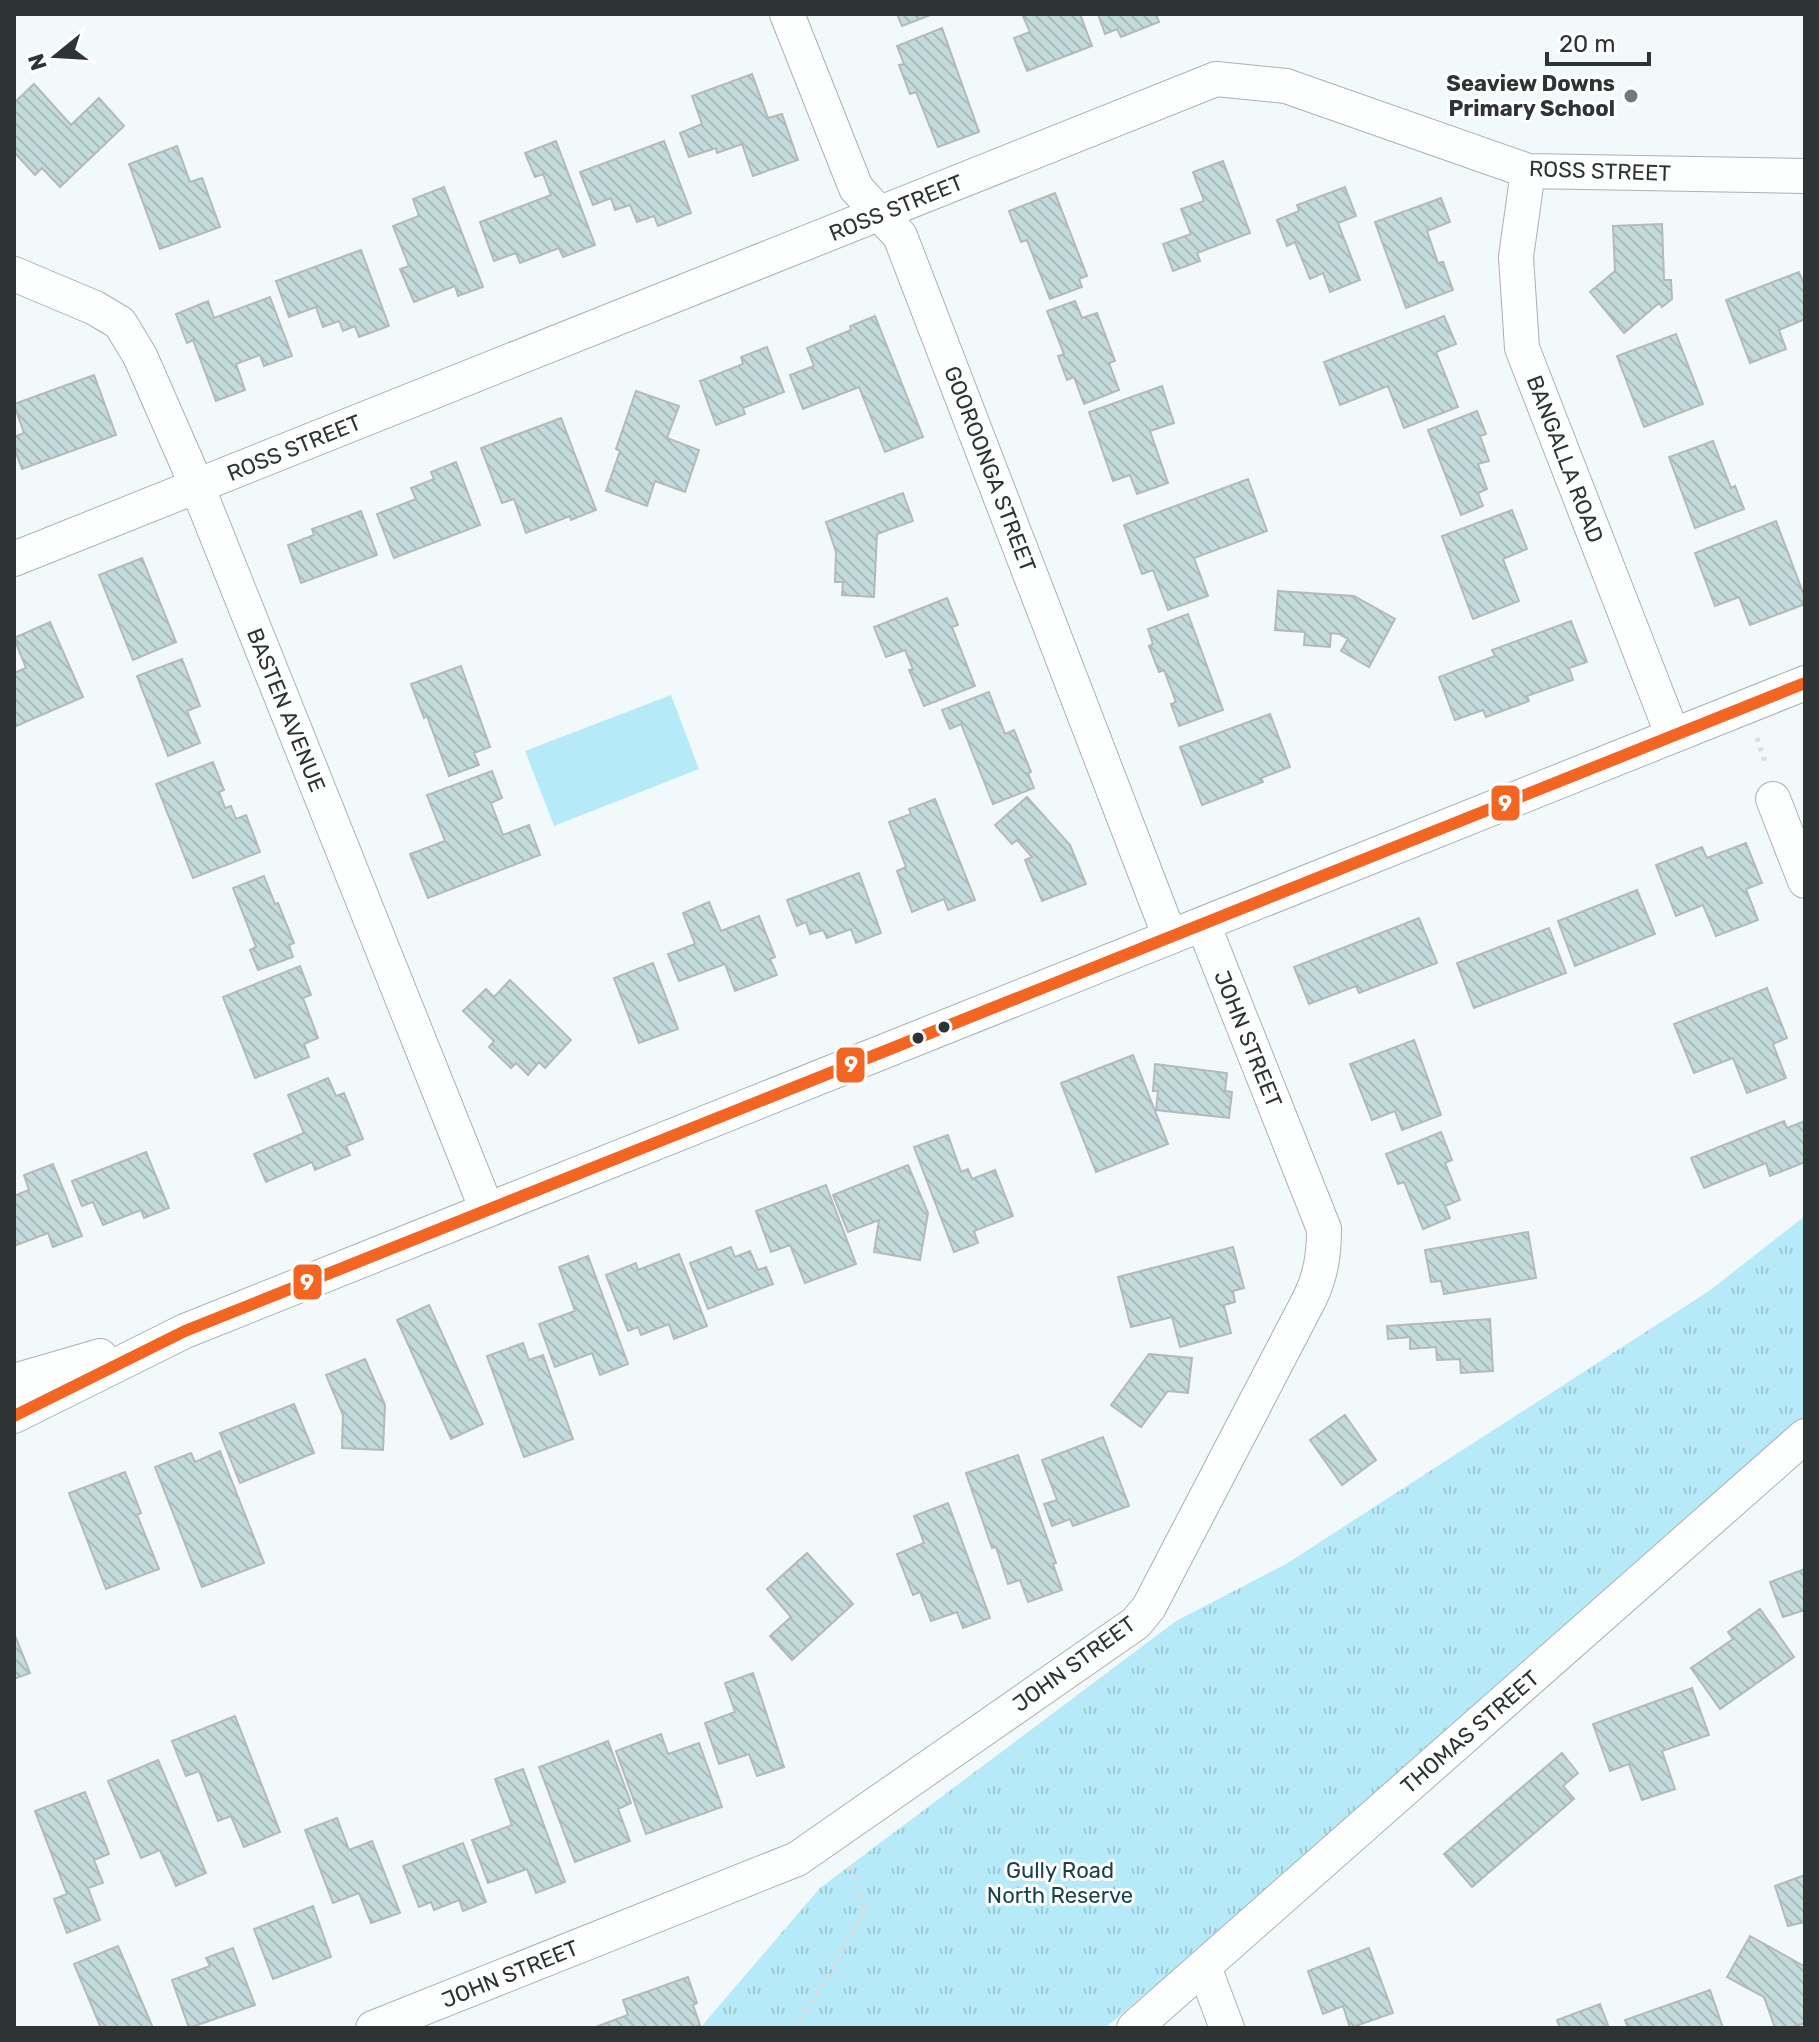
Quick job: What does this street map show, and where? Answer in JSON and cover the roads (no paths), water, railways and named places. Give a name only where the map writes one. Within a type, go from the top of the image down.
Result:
[{"type":"street","name":"GOOROONGA STREET","points":[[787,14],[856,188],[900,236],[1170,937]]},
{"type":"street","name":"ROSS STREET","points":[[14,559],[1216,79],[1286,86],[1528,171],[1805,176]]},
{"type":"street","name":"BANGALLA ROAD","points":[[1528,171],[1516,257],[1522,348],[1673,736]]},
{"type":"street","name":"BASTEN AVENUE","points":[[14,274],[95,308],[120,323],[140,356],[197,486],[487,1210]]},
{"type":"street","points":[[14,1416],[185,1331],[1805,683]]},
{"type":"street","points":[[1773,799],[1805,881]]},
{"type":"street","name":"JOHN STREET","points":[[373,2028],[797,1859],[1136,1623],[1160,1588],[1319,1278],[1324,1229],[1203,924]]},
{"type":"street","points":[[14,1381],[185,1331]]},
{"type":"street","name":"THOMAS STREET","points":[[1134,2028],[1805,1436]]},
{"type":"street","points":[[1204,1967],[1227,2028]]},
{"type":"place","name":"Seaview Downs Primary School","points":[[1631,96]]},
{"type":"park label","name":"Gully Road North Reserve","points":[[1060,1882]]}]
